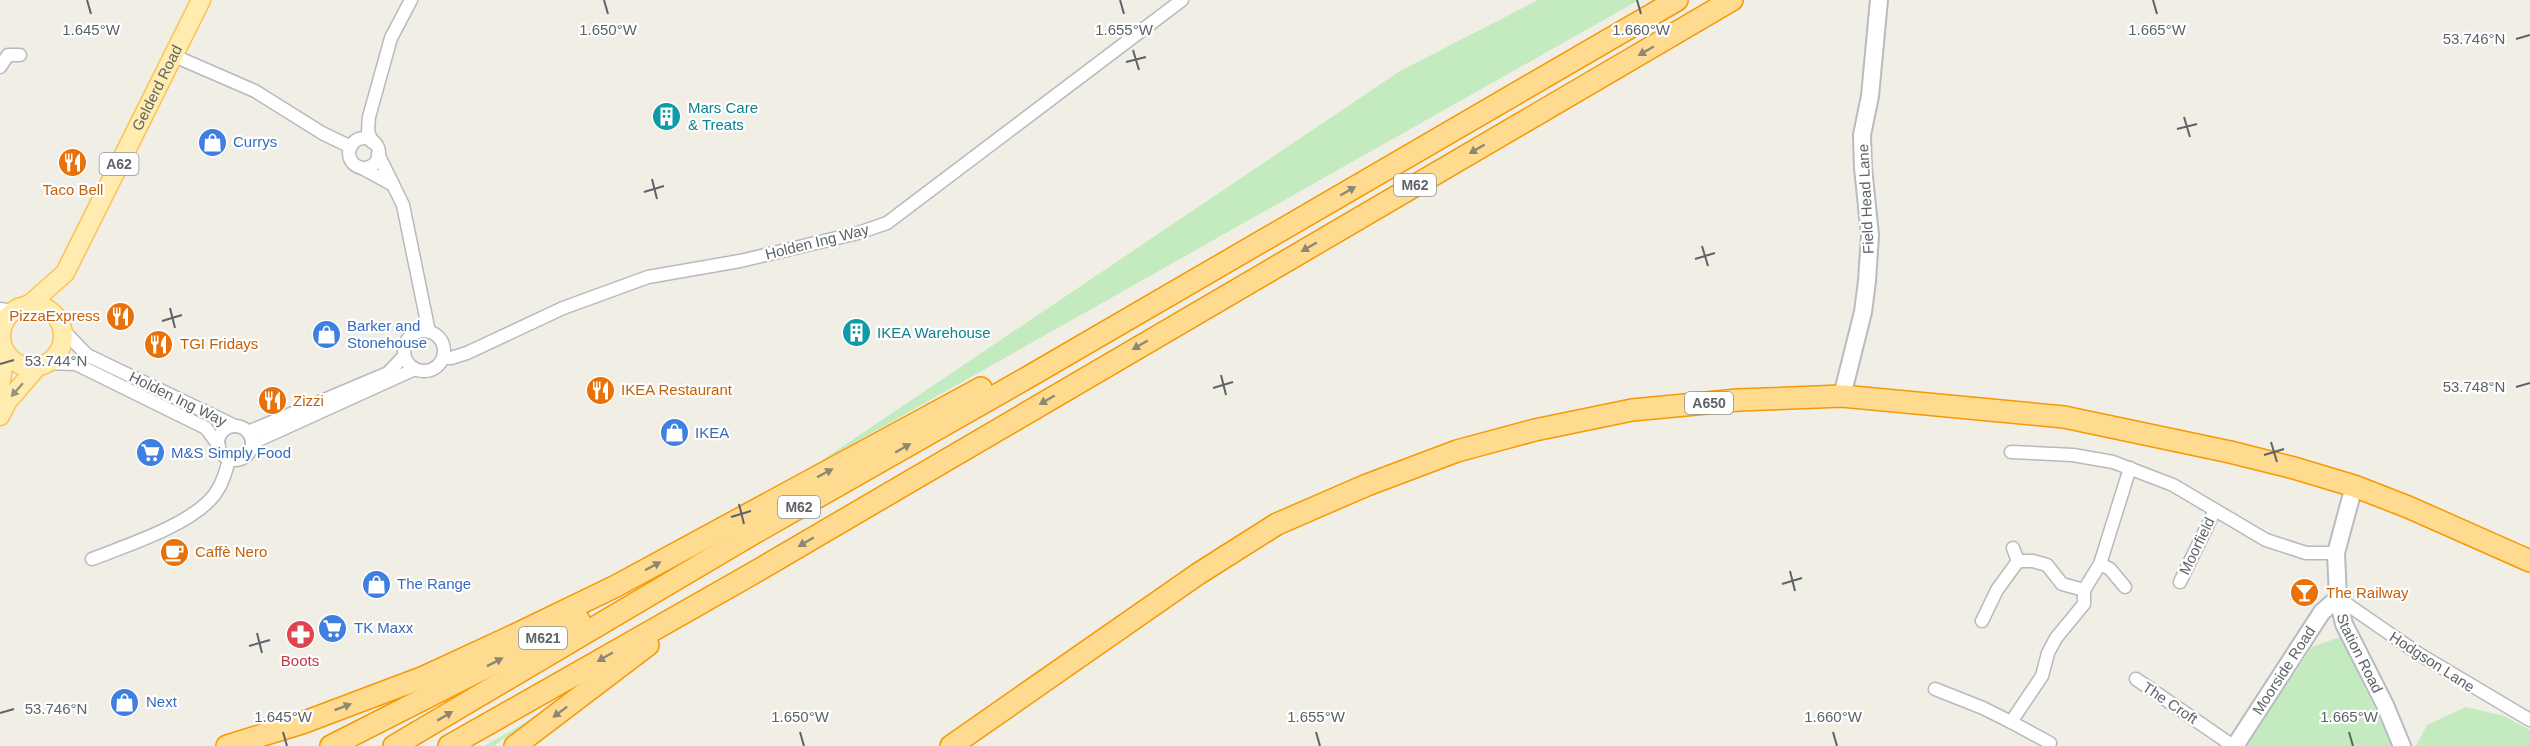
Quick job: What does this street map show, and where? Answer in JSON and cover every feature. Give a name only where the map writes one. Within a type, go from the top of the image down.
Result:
[{"type":"highway","name":"M62","points":[[394,746],[756,532],[1207,274],[1677,0]]},
{"type":"highway","name":"M62","points":[[448,746],[711,597],[1732,0]]},
{"type":"highway","name":"M62","points":[[227,746],[302,723],[424,677],[519,633],[626,580],[1100,322],[1207,274]]},
{"type":"highway","name":"A650","points":[[951,746],[1198,574],[1277,524],[1368,485],[1457,451],[1535,430],[1632,410],[1738,400],[1842,396],[2064,417],[2230,452],[2354,486],[2408,507],[2530,561]]},
{"type":"highway","name":"M621","points":[[331,746],[756,532]]},
{"type":"highway","points":[[515,746],[711,597]]},
{"type":"main road","name":"Gelderd Road","points":[[0,416],[7,402],[60,349],[64,273],[201,0]]},
{"type":"main road","name":"Field Head Lane","points":[[1842,396],[1863,312],[1869,270],[1870,235],[1862,135],[1870,96],[1879,0]]},
{"type":"main road","name":"Gelderd Road","points":[[0,387],[3,324],[14,308],[64,273]]},
{"type":"main road","points":[[14,308],[45,308],[60,324]]},
{"type":"main road","points":[[2,342],[16,363],[42,365]]},
{"type":"main road","name":"Station Road","points":[[2354,486],[2336,553],[2338,598],[2344,624],[2385,705],[2402,746]]},
{"type":"main road","name":"Moorside Road","points":[[2234,746],[2322,612],[2338,598]]},
{"type":"street","points":[[411,0],[391,38],[369,117],[368,129],[403,205],[429,332]]},
{"type":"street","name":"Holden Ing Way","points":[[250,438],[352,398],[415,369],[428,371],[443,358],[467,353],[563,308],[648,277],[740,261],[858,233],[887,223],[1182,0]]},
{"type":"street","points":[[0,67],[8,55],[20,55]]},
{"type":"street","points":[[172,55],[255,91],[322,134],[353,144],[364,139],[372,141]]},
{"type":"street","points":[[351,160],[353,144],[361,126],[369,117]]},
{"type":"street","points":[[322,134],[334,149],[393,185]]},
{"type":"street","points":[[362,168],[371,166],[378,154]]},
{"type":"street","name":"Holden Ing Way","points":[[250,438],[328,398],[388,373],[404,356],[405,342],[415,333],[422,297]]},
{"type":"street","name":"Holden Ing Way","points":[[42,365],[76,364],[206,428],[224,456],[229,459],[245,457],[251,449],[250,438],[235,426],[87,355],[60,324]]},
{"type":"street","points":[[415,333],[435,334],[443,345],[467,353]]},
{"type":"street","points":[[443,345],[443,358]]},
{"type":"street","points":[[404,356],[415,369]]},
{"type":"street","name":"Holden Ing Way","points":[[120,371],[124,378],[136,384],[133,393]]},
{"type":"street","name":"Holden Ing Way","points":[[328,398],[350,396],[352,398]]},
{"type":"street","name":"Holden Ing Way","points":[[219,446],[224,430],[235,426]]},
{"type":"street","points":[[2011,452],[2073,455],[2130,468],[2174,485],[2266,540],[2306,553],[2336,553]]},
{"type":"street","points":[[92,559],[179,522],[202,508],[216,493],[225,476],[229,459]]},
{"type":"street","points":[[2011,722],[2042,676],[2048,653],[2056,638],[2084,604],[2084,590],[2100,564],[2130,468]]},
{"type":"street","name":"Moorfield","points":[[2180,582],[2215,510]]},
{"type":"street","points":[[2013,548],[2018,561]]},
{"type":"street","points":[[2018,561],[2033,561],[2048,565],[2062,584],[2084,590]]},
{"type":"street","points":[[1982,621],[1997,590],[2018,561]]},
{"type":"street","points":[[2100,564],[2110,569],[2126,586]]},
{"type":"street","name":"Hodgson Lane","points":[[2338,598],[2428,660],[2530,720]]},
{"type":"street","name":"The Croft","points":[[2136,680],[2234,746]]},
{"type":"street","points":[[1935,689],[1983,708],[2050,743]]},
{"type":"green space","points":[[1538,0],[1639,0],[815,465],[1400,71]]},
{"type":"green space","points":[[2340,637],[2393,746],[2246,746],[2312,647]]},
{"type":"green space","points":[[2466,707],[2504,716],[2530,730],[2530,746],[2416,746],[2427,725]]},
{"type":"green space","points":[[530,720],[494,746],[484,746]]},
{"type":"place","name":"Mars Care & Treats","points":[[667,117]]},
{"type":"place","name":"Currys","points":[[212,142]]},
{"type":"place","name":"Taco Bell","points":[[73,163]]},
{"type":"place","name":"PizzaExpress","points":[[121,316]]},
{"type":"place","name":"IKEA Warehouse","points":[[856,333]]},
{"type":"place","name":"Barker and Stonehouse","points":[[326,335]]},
{"type":"place","name":"TGI Fridays","points":[[159,344]]},
{"type":"place","name":"IKEA Restaurant","points":[[600,390]]},
{"type":"place","name":"Zizzi","points":[[272,401]]},
{"type":"place","name":"IKEA","points":[[674,433]]},
{"type":"place","name":"M&S Simply Food","points":[[150,453]]},
{"type":"place","name":"Caffè Nero","points":[[174,552]]},
{"type":"place","name":"The Range","points":[[376,584]]},
{"type":"place","name":"The Railway","points":[[2305,593]]},
{"type":"place","name":"TK Maxx","points":[[333,628]]},
{"type":"place","name":"Boots","points":[[300,634]]},
{"type":"place","name":"Next","points":[[125,702]]}]
